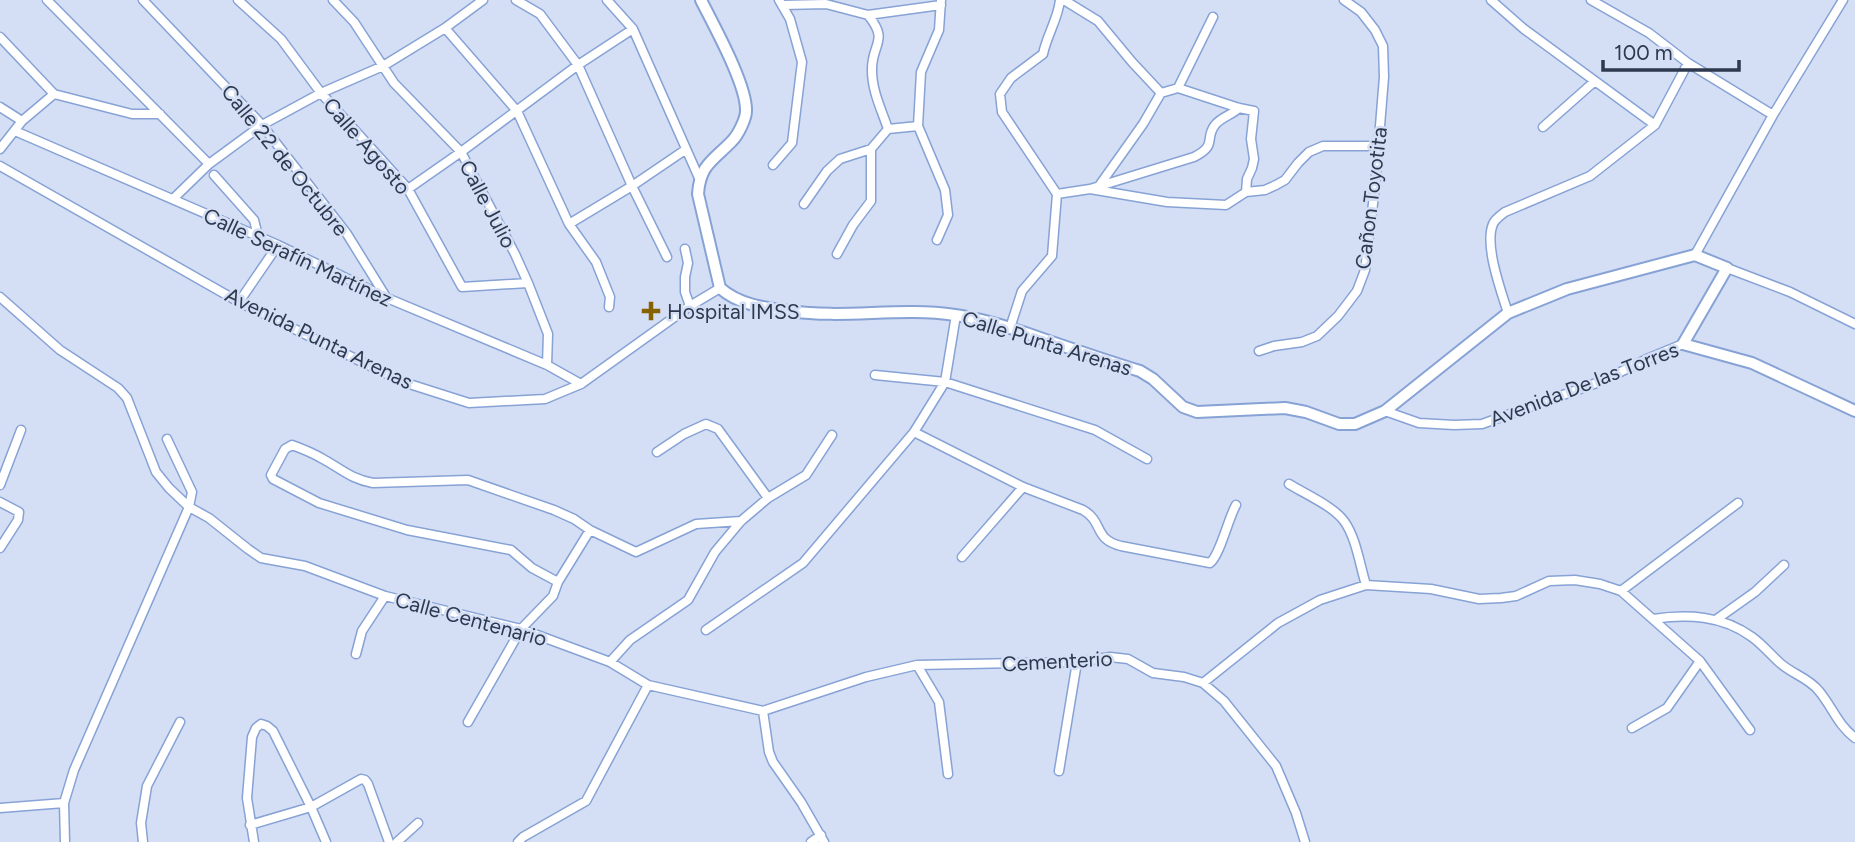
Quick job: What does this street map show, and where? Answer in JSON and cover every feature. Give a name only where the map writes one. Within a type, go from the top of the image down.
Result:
[{"type":"street","points":[[47,0],[209,164]]},
{"type":"street","name":"Calle 22 de Octubre","points":[[143,0],[262,125],[347,234],[387,298]]},
{"type":"street","name":"Calle Agosto","points":[[238,0],[281,39],[321,93],[408,189],[462,287],[528,283]]},
{"type":"street","name":"Calle Julio","points":[[333,0],[354,22],[402,92],[461,152],[528,283],[548,334],[547,365]]},
{"type":"street","points":[[173,200],[209,164],[262,125],[321,93],[383,66],[445,28],[483,0]]},
{"type":"street","points":[[516,0],[540,14],[578,65],[667,257]]},
{"type":"street","points":[[607,0],[633,29],[699,178]]},
{"type":"street","points":[[701,0],[741,86],[746,113],[735,138],[709,163],[699,178],[698,194],[720,288]]},
{"type":"street","points":[[1010,328],[1022,292],[1052,256],[1057,194],[1002,111],[1000,94],[1011,78],[1043,54],[1062,0],[1098,21],[1161,93]]},
{"type":"street","name":"Cañon Toyotita","points":[[1259,351],[1317,336],[1338,316],[1357,291],[1365,270],[1384,77],[1382,46],[1375,30],[1361,12],[1344,0]]},
{"type":"street","points":[[1492,0],[1524,29],[1655,125]]},
{"type":"street","points":[[1591,0],[1649,33],[1688,63],[1773,115]]},
{"type":"street","points":[[1843,0],[1773,115],[1695,255],[1790,292],[1855,324]]},
{"type":"street","points":[[781,2],[826,4],[868,15],[941,3],[939,30],[920,72],[918,126],[945,190],[948,215],[937,240]]},
{"type":"street","points":[[773,165],[792,143],[802,62],[790,19],[781,2]]},
{"type":"street","points":[[868,15],[880,34],[872,72],[875,92],[888,129]]},
{"type":"street","points":[[1178,88],[1213,17]]},
{"type":"street","points":[[445,28],[517,111],[569,224],[596,262],[610,297],[609,307]]},
{"type":"street","points":[[408,189],[578,65],[633,29]]},
{"type":"street","points":[[0,37],[54,94],[131,114],[160,114]]},
{"type":"street","points":[[1508,313],[1490,241],[1493,222],[1505,212],[1590,176],[1655,125],[1688,63]]},
{"type":"street","points":[[1543,127],[1595,81]]},
{"type":"street","points":[[1099,186],[1143,124],[1161,93],[1178,88],[1254,111],[1251,139],[1254,159],[1245,192]]},
{"type":"street","points":[[0,149],[22,121],[54,94]]},
{"type":"street","points":[[0,107],[22,121]]},
{"type":"street","points":[[1057,194],[1090,189],[1194,157],[1205,151],[1213,126],[1239,108]]},
{"type":"street","points":[[804,204],[827,170],[840,159],[871,149],[888,129],[918,126]]},
{"type":"street","name":"Calle Serafín Martínez","points":[[15,131],[258,236],[387,298],[547,365],[581,384]]},
{"type":"street","points":[[1090,189],[1167,202],[1226,205],[1245,192],[1265,190],[1276,185],[1310,152],[1323,146],[1378,146]]},
{"type":"street","points":[[837,254],[853,225],[871,201],[871,149]]},
{"type":"street","points":[[569,224],[685,150]]},
{"type":"street","name":"Avenida Punta Arenas","points":[[0,166],[240,302],[403,382],[469,403],[545,399],[581,384],[690,306],[720,288]]},
{"type":"street","points":[[214,175],[254,220],[258,236]]},
{"type":"street","points":[[240,302],[278,245]]},
{"type":"street","points":[[685,249],[688,263],[685,292],[690,306]]},
{"type":"street","name":"Calle Punta Arenas","points":[[720,288],[728,295],[765,308],[810,314],[897,312],[956,315],[1010,328],[1140,371],[1153,379],[1183,407],[1197,412],[1285,408],[1306,412],[1339,424],[1355,425],[1385,411],[1508,313],[1567,289],[1695,255]]},
{"type":"street","points":[[1683,344],[1727,268]]},
{"type":"street","name":"Calle Centenario","points":[[0,297],[60,350],[118,388],[127,398],[156,472],[169,488],[189,507],[261,558],[305,566],[386,596],[520,629],[610,662],[648,685],[763,711]]},
{"type":"street","points":[[706,630],[803,563],[914,432],[945,382],[956,315]]},
{"type":"street","name":"Avenida De las Torres","points":[[1385,411],[1419,423],[1482,424],[1602,381],[1683,344],[1752,363],[1855,411]]},
{"type":"street","points":[[876,375],[945,382],[1095,430],[1147,459]]},
{"type":"street","points":[[657,452],[684,434],[706,424],[718,429],[768,498]]},
{"type":"street","points":[[0,485],[21,430]]},
{"type":"street","points":[[914,432],[1023,487],[1090,514],[1104,538],[1111,544],[1210,563],[1217,555],[1229,517],[1236,505]]},
{"type":"street","points":[[610,662],[630,640],[688,600],[715,552],[741,521],[768,498],[806,475],[832,435]]},
{"type":"street","points":[[65,842],[64,803],[74,770],[189,507],[192,492],[167,439]]},
{"type":"street","points":[[558,582],[532,568],[511,550],[407,530],[318,503],[273,479],[271,475],[285,449],[292,445],[322,458],[360,481],[468,481],[554,510],[636,551],[696,524],[741,521]]},
{"type":"street","points":[[1289,484],[1337,513],[1345,522],[1366,585]]},
{"type":"street","points":[[962,557],[1023,487]]},
{"type":"street","points":[[0,502],[19,512],[18,520],[0,548]]},
{"type":"street","points":[[1621,591],[1738,503]]},
{"type":"street","points":[[468,722],[520,629],[553,596],[558,582],[590,530]]},
{"type":"street","points":[[1717,620],[1755,592],[1784,565]]},
{"type":"street","points":[[1203,683],[1278,622],[1320,600],[1366,585],[1432,589],[1479,599],[1516,596],[1549,581],[1575,580],[1621,591],[1700,661],[1750,730]]},
{"type":"street","points":[[356,654],[362,631],[386,596]]},
{"type":"street","points":[[1653,619],[1678,616],[1717,620],[1739,629],[1752,637],[1780,663],[1812,684],[1824,697],[1839,724],[1855,738]]},
{"type":"street","name":"Cementerio","points":[[763,711],[866,677],[918,665],[1077,662],[1110,657],[1128,659],[1153,673],[1184,677],[1203,683],[1224,701],[1276,766],[1305,842]]},
{"type":"street","points":[[1632,728],[1667,708],[1700,661]]},
{"type":"street","points":[[1059,771],[1077,662]]},
{"type":"street","points":[[918,665],[939,702],[948,774]]},
{"type":"street","points":[[518,842],[586,801],[648,685]]},
{"type":"street","points":[[763,711],[773,762],[822,838],[811,842]]},
{"type":"street","points":[[143,842],[141,823],[147,786],[180,722]]},
{"type":"street","points":[[254,842],[247,797],[248,777],[252,737],[261,724],[273,731],[326,842]]},
{"type":"street","points":[[250,825],[311,807],[361,779],[368,784],[389,842]]},
{"type":"street","points":[[0,808],[64,803]]},
{"type":"street","points":[[397,842],[418,823]]},
{"type":"place","name":"Hospital IMSS","points":[[651,311]]}]
